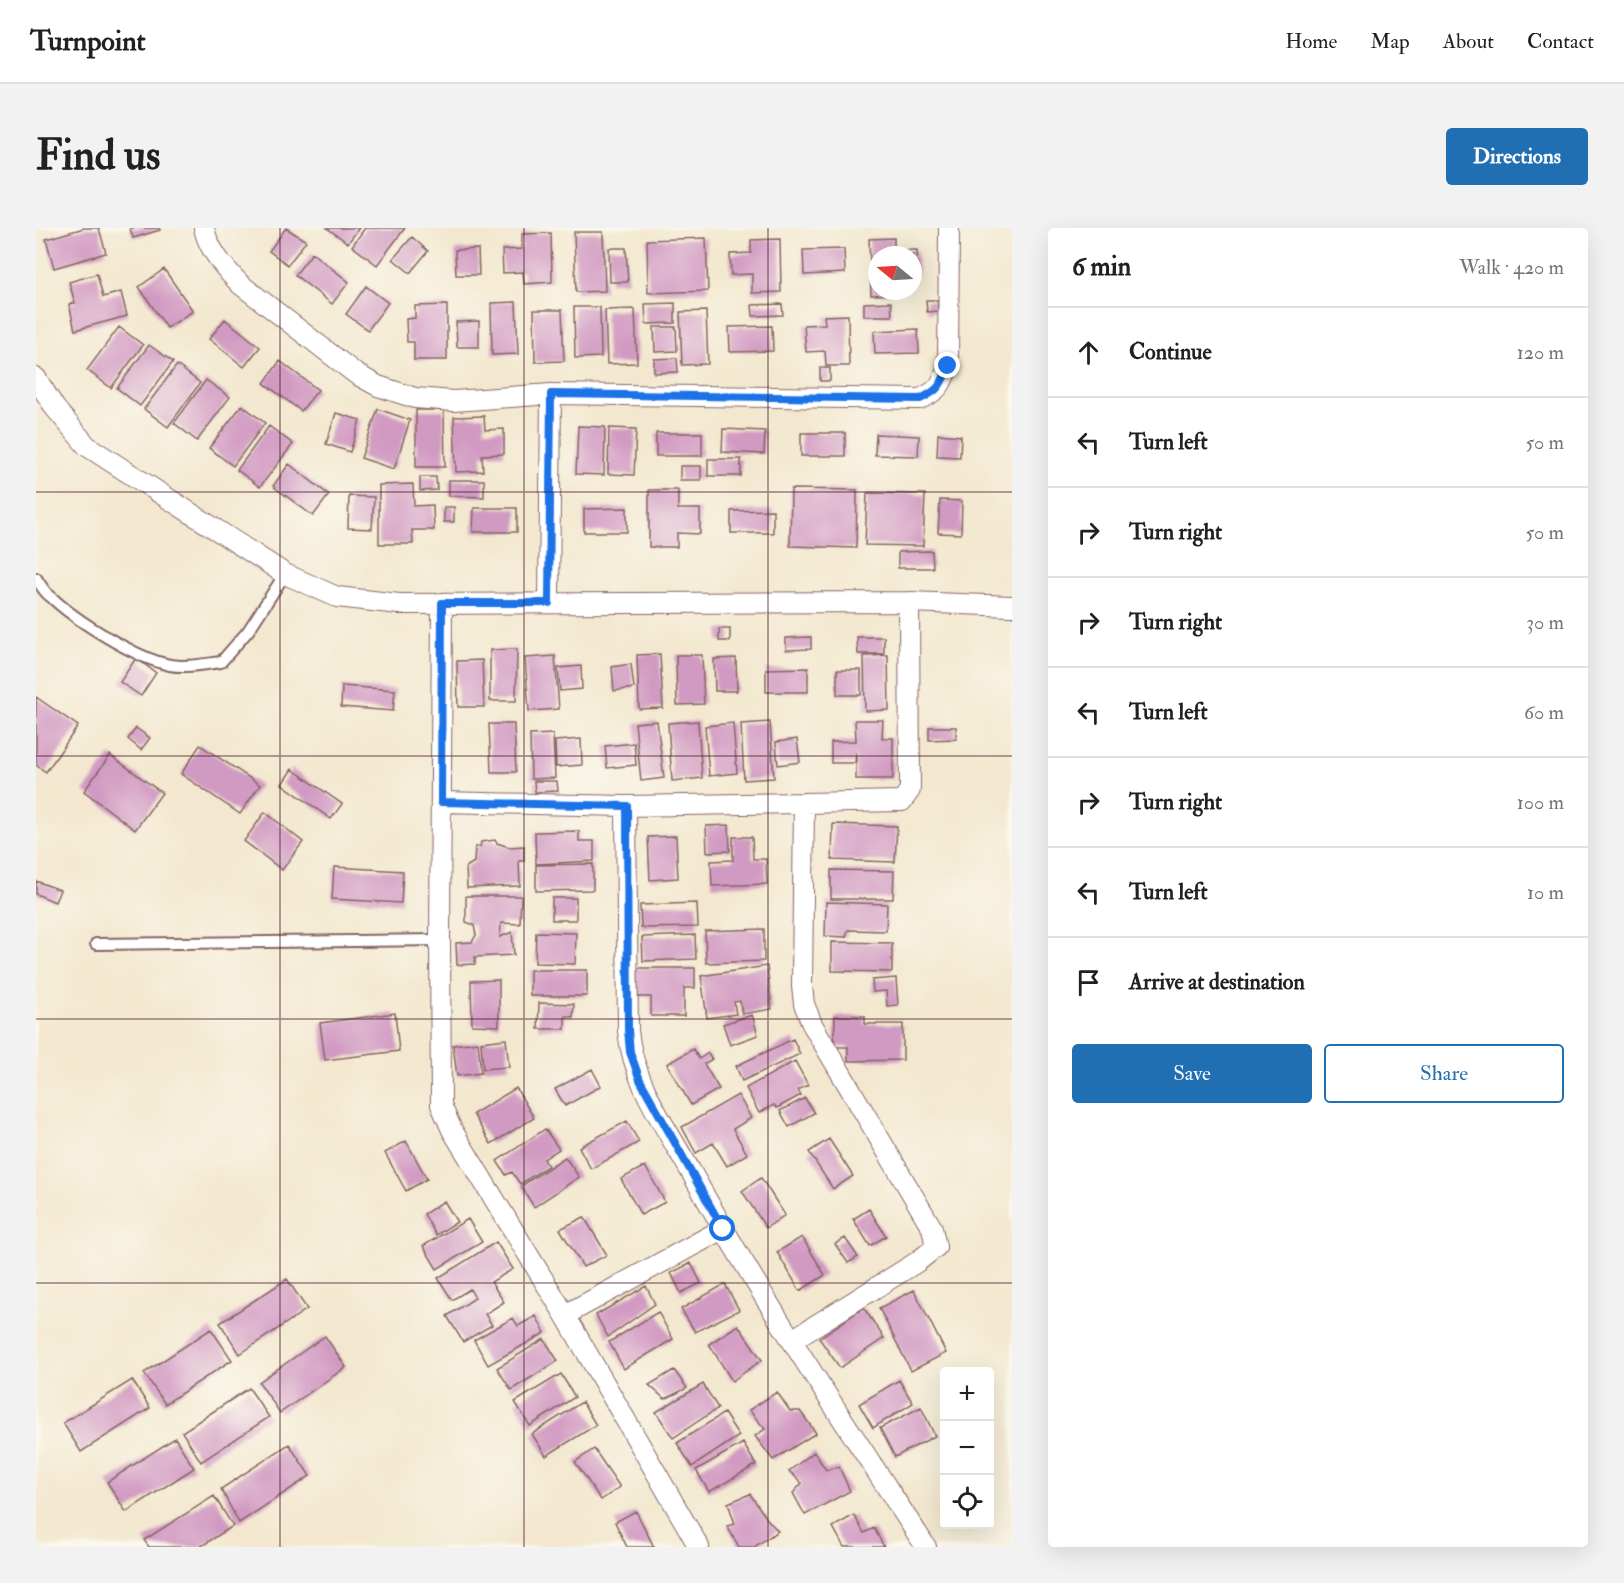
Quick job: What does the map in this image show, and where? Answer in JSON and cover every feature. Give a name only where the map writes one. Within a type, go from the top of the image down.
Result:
[{"type":"street","points":[[204,228],[205,235],[225,270],[356,374],[378,386],[415,398],[453,401],[551,394],[920,399],[934,393],[943,380],[948,366],[949,228]]},
{"type":"street","points":[[37,382],[54,408],[87,446],[285,574],[338,597],[399,604],[909,602],[1012,606]]},
{"type":"street","points":[[549,603],[551,394]]},
{"type":"street","points":[[441,802],[627,806],[902,801],[910,790],[909,602]]},
{"type":"street","points":[[442,603],[441,1105],[452,1130],[565,1315],[699,1547]]},
{"type":"street","points":[[792,1340],[917,1262],[936,1247],[932,1228],[812,1024],[804,1004],[802,954],[804,803]]},
{"type":"street","points":[[627,806],[628,1030],[630,1052],[640,1080],[723,1229],[926,1547]]},
{"type":"street","points":[[565,1315],[723,1229]]},
{"type":"lane","points":[[36,578],[48,596],[95,629],[145,659],[172,666],[191,666],[221,662],[248,631],[285,574]]},
{"type":"lane","points":[[96,944],[440,940]]},
{"type":"building","points":[[84,228],[99,228],[106,253],[54,268],[46,239]]},
{"type":"building","points":[[130,228],[159,228],[160,230],[133,238]]},
{"type":"building","points":[[286,228],[306,241],[288,265],[269,251]]},
{"type":"building","points":[[327,228],[359,228],[348,243]]},
{"type":"building","points":[[365,228],[405,228],[377,265],[352,246]]},
{"type":"building","points":[[574,232],[603,232],[605,291],[576,292]]},
{"type":"building","points":[[551,233],[552,282],[524,284],[523,272],[503,273],[502,250],[522,249],[522,234]]},
{"type":"building","points":[[412,237],[428,251],[410,273],[393,259]]},
{"type":"building","points":[[706,238],[708,291],[648,293],[647,240]]},
{"type":"building","points":[[894,238],[894,246],[869,246],[869,239]]},
{"type":"building","points":[[780,239],[781,292],[752,293],[752,274],[731,275],[730,254],[751,253],[751,240]]},
{"type":"building","points":[[609,248],[626,248],[628,282],[610,282]]},
{"type":"building","points":[[478,249],[479,275],[456,275],[455,250]]},
{"type":"building","points":[[844,249],[845,273],[804,275],[803,250]]},
{"type":"building","points":[[312,253],[349,282],[332,304],[295,275]]},
{"type":"building","points":[[164,269],[193,311],[167,328],[139,287]]},
{"type":"building","points":[[97,274],[103,297],[121,292],[127,316],[75,330],[69,304],[75,303],[69,282]]},
{"type":"building","points":[[366,286],[388,303],[368,330],[346,314]]},
{"type":"building","points":[[926,300],[938,300],[938,311],[927,312]]},
{"type":"building","points":[[516,302],[518,354],[492,355],[491,303]]},
{"type":"building","points":[[891,302],[892,316],[864,316],[864,303]]},
{"type":"building","points":[[675,303],[675,323],[646,324],[645,304]]},
{"type":"building","points":[[782,304],[783,315],[753,316],[752,305]]},
{"type":"building","points":[[447,305],[447,360],[414,360],[414,342],[407,342],[406,319],[415,318],[415,306]]},
{"type":"building","points":[[574,307],[600,307],[601,357],[575,358]]},
{"type":"building","points":[[635,309],[637,363],[607,364],[605,310]]},
{"type":"building","points":[[534,310],[562,310],[564,361],[535,362]]},
{"type":"building","points":[[706,311],[708,364],[682,365],[680,312]]},
{"type":"building","points":[[848,315],[849,366],[826,366],[825,351],[806,352],[804,325],[825,324],[824,316]]},
{"type":"building","points":[[225,319],[260,347],[244,367],[209,339]]},
{"type":"building","points":[[479,321],[479,347],[457,347],[456,322]]},
{"type":"building","points":[[772,326],[773,351],[730,352],[729,327]]},
{"type":"building","points":[[119,327],[143,345],[111,388],[87,370]]},
{"type":"building","points":[[654,327],[676,327],[677,351],[655,352]]},
{"type":"building","points":[[918,329],[919,353],[875,354],[874,331]]},
{"type":"building","points":[[149,345],[173,362],[140,406],[117,388]]},
{"type":"building","points":[[677,358],[678,372],[654,373],[654,359]]},
{"type":"building","points":[[280,361],[318,390],[301,411],[264,383]]},
{"type":"building","points":[[177,365],[200,383],[168,427],[144,409]]},
{"type":"building","points":[[820,368],[830,368],[830,381],[820,381]]},
{"type":"building","points":[[206,380],[230,397],[197,441],[174,423]]},
{"type":"building","points":[[242,405],[265,423],[233,466],[209,448]]},
{"type":"building","points":[[378,409],[410,420],[394,469],[361,458]]},
{"type":"building","points":[[416,410],[444,410],[445,467],[416,467]]},
{"type":"building","points":[[336,413],[360,420],[350,452],[326,444]]},
{"type":"building","points":[[484,416],[485,430],[504,429],[504,454],[482,455],[483,471],[456,472],[454,417]]},
{"type":"building","points":[[269,426],[293,444],[260,487],[237,470]]},
{"type":"building","points":[[578,426],[605,427],[604,475],[576,474]]},
{"type":"building","points":[[609,428],[636,429],[634,475],[608,474]]},
{"type":"building","points":[[723,429],[765,431],[764,454],[722,452]]},
{"type":"building","points":[[656,433],[702,433],[702,456],[656,456]]},
{"type":"building","points":[[801,433],[845,433],[845,456],[801,456]]},
{"type":"building","points":[[876,434],[919,436],[918,456],[875,455]]},
{"type":"building","points":[[938,434],[961,436],[960,457],[937,456]]},
{"type":"building","points":[[708,459],[741,459],[741,476],[708,476]]},
{"type":"building","points":[[289,464],[329,495],[313,516],[273,486]]},
{"type":"building","points":[[680,466],[701,466],[701,480],[680,480]]},
{"type":"building","points":[[420,477],[436,477],[437,490],[420,491]]},
{"type":"building","points":[[449,480],[484,480],[484,497],[449,496]]},
{"type":"building","points":[[413,484],[414,506],[433,505],[434,530],[412,530],[413,544],[379,544],[379,485]]},
{"type":"building","points":[[791,489],[857,490],[856,548],[790,546]]},
{"type":"building","points":[[649,490],[678,490],[678,509],[700,509],[700,534],[677,533],[677,547],[649,547]]},
{"type":"building","points":[[867,493],[925,494],[923,546],[865,545]]},
{"type":"building","points":[[349,496],[374,497],[372,529],[348,528]]},
{"type":"building","points":[[940,500],[962,501],[961,534],[938,533]]},
{"type":"building","points":[[444,507],[454,507],[454,522],[444,522]]},
{"type":"building","points":[[474,508],[517,508],[517,532],[473,532]]},
{"type":"building","points":[[627,508],[627,532],[584,532],[584,509]]},
{"type":"building","points":[[773,510],[773,533],[731,533],[731,511]]},
{"type":"building","points":[[932,551],[933,568],[898,568],[898,552]]},
{"type":"building","points":[[719,629],[730,629],[730,641],[719,641]]},
{"type":"building","points":[[811,637],[811,649],[786,650],[786,638]]},
{"type":"building","points":[[857,637],[884,637],[884,654],[858,654]]},
{"type":"building","points":[[517,649],[516,701],[490,701],[490,650]]},
{"type":"building","points":[[660,654],[663,708],[639,709],[637,655]]},
{"type":"building","points":[[676,655],[702,655],[704,704],[677,705]]},
{"type":"building","points":[[888,655],[889,710],[865,711],[864,656]]},
{"type":"building","points":[[555,656],[559,709],[529,711],[525,658]]},
{"type":"building","points":[[136,658],[156,673],[141,696],[120,682]]},
{"type":"building","points":[[736,658],[737,691],[715,691],[714,659]]},
{"type":"building","points":[[482,660],[484,707],[458,707],[457,661]]},
{"type":"building","points":[[631,664],[634,688],[614,691],[612,667]]},
{"type":"building","points":[[581,666],[582,689],[560,691],[558,668]]},
{"type":"building","points":[[808,668],[808,692],[766,692],[766,669]]},
{"type":"building","points":[[837,670],[861,670],[861,695],[837,695]]},
{"type":"building","points":[[342,686],[395,690],[393,711],[341,707]]},
{"type":"building","points":[[36,697],[78,726],[46,772],[36,765]]},
{"type":"building","points":[[855,720],[883,720],[882,738],[893,738],[893,779],[856,779],[856,752],[855,763],[831,763],[831,742],[856,741]]},
{"type":"building","points":[[657,721],[664,778],[641,781],[635,723]]},
{"type":"building","points":[[698,721],[702,778],[672,781],[668,723]]},
{"type":"building","points":[[770,722],[774,778],[744,780],[741,724]]},
{"type":"building","points":[[733,723],[737,773],[709,776],[705,726]]},
{"type":"building","points":[[489,724],[514,724],[516,772],[491,772]]},
{"type":"building","points":[[929,727],[956,727],[956,739],[929,740]]},
{"type":"building","points":[[136,728],[150,738],[141,750],[128,739]]},
{"type":"building","points":[[553,734],[555,778],[531,779],[530,735]]},
{"type":"building","points":[[581,739],[582,765],[556,767],[555,741]]},
{"type":"building","points":[[797,739],[800,762],[778,765],[776,742]]},
{"type":"building","points":[[634,743],[636,765],[607,768],[605,746]]},
{"type":"building","points":[[200,745],[260,785],[240,814],[181,774]]},
{"type":"building","points":[[110,755],[162,793],[135,830],[84,791]]},
{"type":"building","points":[[292,769],[342,804],[331,819],[282,784]]},
{"type":"building","points":[[534,781],[557,781],[558,791],[535,792]]},
{"type":"building","points":[[265,812],[303,842],[282,870],[244,841]]},
{"type":"building","points":[[833,824],[897,826],[895,862],[832,860]]},
{"type":"building","points":[[729,825],[730,851],[707,852],[706,826]]},
{"type":"building","points":[[579,831],[579,841],[594,841],[594,861],[536,864],[535,832]]},
{"type":"building","points":[[676,836],[678,878],[650,880],[648,837]]},
{"type":"building","points":[[733,837],[752,837],[753,859],[766,859],[767,884],[712,886],[711,861],[733,860]]},
{"type":"building","points":[[495,840],[509,847],[524,846],[524,861],[519,861],[520,886],[467,888],[466,867],[474,862],[475,847],[480,847],[481,842]]},
{"type":"building","points":[[593,864],[593,890],[536,891],[536,865]]},
{"type":"building","points":[[334,867],[403,871],[401,903],[332,899]]},
{"type":"building","points":[[831,870],[894,871],[893,899],[831,899]]},
{"type":"building","points":[[36,881],[60,890],[55,902],[36,894]]},
{"type":"building","points":[[466,896],[521,896],[520,924],[501,923],[500,937],[512,932],[514,955],[475,957],[475,964],[457,965],[456,943],[472,942],[476,935],[474,925],[466,922]]},
{"type":"building","points":[[552,898],[576,898],[576,920],[552,920]]},
{"type":"building","points":[[826,902],[887,904],[886,931],[848,930],[846,937],[825,936]]},
{"type":"building","points":[[697,903],[698,927],[641,928],[640,905]]},
{"type":"building","points":[[764,929],[764,961],[706,963],[705,931]]},
{"type":"building","points":[[536,932],[576,933],[575,964],[535,963]]},
{"type":"building","points":[[695,935],[696,959],[643,961],[642,937]]},
{"type":"building","points":[[832,942],[892,943],[892,972],[832,971]]},
{"type":"building","points":[[767,966],[772,1009],[742,1014],[740,1001],[734,1002],[736,1014],[707,1018],[701,976]]},
{"type":"building","points":[[631,968],[695,968],[695,988],[684,988],[684,1016],[651,1016],[651,997],[631,997]]},
{"type":"building","points":[[530,970],[587,970],[587,996],[530,996]]},
{"type":"building","points":[[896,978],[898,1005],[887,1006],[886,991],[873,992],[872,980]]},
{"type":"building","points":[[499,980],[499,1026],[472,1025],[471,981]]},
{"type":"building","points":[[539,1003],[574,1004],[573,1017],[565,1016],[565,1029],[538,1029]]},
{"type":"building","points":[[395,1013],[399,1051],[325,1060],[320,1023]]},
{"type":"building","points":[[752,1015],[758,1035],[730,1045],[723,1024]]},
{"type":"building","points":[[835,1016],[865,1016],[865,1024],[903,1024],[903,1060],[848,1061],[848,1047],[834,1047]]},
{"type":"building","points":[[506,1039],[509,1067],[483,1069],[481,1042]]},
{"type":"building","points":[[793,1039],[800,1054],[742,1081],[736,1066]]},
{"type":"building","points":[[478,1042],[481,1073],[457,1076],[453,1045]]},
{"type":"building","points":[[693,1049],[699,1059],[708,1053],[712,1059],[704,1064],[719,1089],[691,1105],[667,1064]]},
{"type":"building","points":[[795,1061],[808,1085],[798,1090],[801,1095],[777,1108],[774,1105],[759,1113],[746,1088]]},
{"type":"building","points":[[592,1069],[601,1086],[565,1106],[555,1089]]},
{"type":"building","points":[[516,1088],[534,1118],[491,1144],[473,1114]]},
{"type":"building","points":[[738,1095],[751,1118],[733,1129],[747,1154],[727,1166],[713,1143],[696,1153],[682,1127]]},
{"type":"building","points":[[805,1098],[814,1113],[789,1127],[780,1111]]},
{"type":"building","points":[[627,1121],[639,1142],[591,1169],[579,1147]]},
{"type":"building","points":[[545,1129],[559,1149],[544,1159],[548,1166],[520,1184],[512,1172],[506,1175],[497,1161]]},
{"type":"building","points":[[829,1139],[853,1176],[833,1189],[809,1152]]},
{"type":"building","points":[[406,1141],[427,1179],[406,1191],[385,1153]]},
{"type":"building","points":[[565,1157],[579,1177],[534,1207],[521,1186]]},
{"type":"building","points":[[645,1166],[665,1202],[641,1215],[621,1179]]},
{"type":"building","points":[[761,1178],[785,1215],[766,1228],[742,1191]]},
{"type":"building","points":[[444,1201],[457,1222],[436,1235],[424,1214]]},
{"type":"building","points":[[869,1209],[886,1236],[870,1246],[853,1219]]},
{"type":"building","points":[[584,1217],[607,1255],[583,1267],[560,1229]]},
{"type":"building","points":[[468,1219],[482,1242],[437,1269],[423,1246]]},
{"type":"building","points":[[802,1237],[825,1275],[800,1291],[777,1252]]},
{"type":"building","points":[[845,1238],[858,1257],[848,1263],[835,1244]]},
{"type":"building","points":[[496,1242],[513,1269],[491,1282],[504,1302],[485,1314],[492,1325],[463,1342],[447,1316],[475,1298],[470,1289],[452,1300],[438,1278]]},
{"type":"building","points":[[691,1263],[701,1283],[681,1293],[671,1273]]},
{"type":"building","points":[[287,1279],[307,1309],[240,1354],[220,1323]]},
{"type":"building","points":[[725,1284],[739,1310],[695,1332],[681,1309]]},
{"type":"building","points":[[646,1286],[655,1304],[608,1337],[596,1315]]},
{"type":"building","points":[[914,1290],[946,1353],[911,1371],[879,1308]]},
{"type":"building","points":[[864,1308],[884,1338],[840,1368],[819,1338]]},
{"type":"building","points":[[658,1312],[673,1339],[624,1369],[609,1342]]},
{"type":"building","points":[[536,1316],[545,1333],[488,1365],[474,1340],[513,1318],[518,1326]]},
{"type":"building","points":[[738,1325],[762,1360],[732,1381],[709,1344]]},
{"type":"building","points":[[211,1329],[232,1360],[165,1404],[144,1373]]},
{"type":"building","points":[[325,1336],[346,1367],[280,1413],[259,1382]]},
{"type":"building","points":[[544,1339],[558,1361],[511,1390],[497,1368]]},
{"type":"building","points":[[674,1370],[687,1388],[665,1399],[649,1385]]},
{"type":"building","points":[[561,1374],[575,1397],[530,1426],[515,1402]]},
{"type":"building","points":[[132,1380],[150,1408],[81,1452],[63,1423]]},
{"type":"building","points":[[899,1380],[913,1403],[873,1428],[859,1404]]},
{"type":"building","points":[[703,1384],[718,1408],[673,1438],[656,1412]]},
{"type":"building","points":[[249,1388],[269,1417],[201,1462],[182,1432]]},
{"type":"building","points":[[777,1392],[790,1411],[800,1411],[816,1433],[773,1460],[755,1436],[765,1429],[749,1410]]},
{"type":"building","points":[[582,1402],[596,1425],[546,1456],[532,1434]]},
{"type":"building","points":[[921,1407],[935,1436],[895,1457],[880,1428]]},
{"type":"building","points":[[724,1413],[739,1436],[692,1467],[677,1443]]},
{"type":"building","points":[[175,1438],[194,1468],[126,1512],[107,1482]]},
{"type":"building","points":[[743,1443],[756,1465],[709,1492],[696,1470]]},
{"type":"building","points":[[289,1444],[310,1476],[239,1523],[221,1489]]},
{"type":"building","points":[[594,1449],[620,1487],[601,1500],[575,1462]]},
{"type":"building","points":[[814,1452],[826,1470],[839,1467],[850,1491],[805,1515],[793,1493],[802,1483],[789,1471]]},
{"type":"building","points":[[750,1494],[778,1531],[754,1547],[739,1547],[727,1526],[735,1524],[728,1503]]},
{"type":"building","points":[[214,1496],[233,1526],[200,1547],[149,1547],[144,1540]]},
{"type":"building","points":[[636,1511],[654,1547],[627,1547],[615,1522]]},
{"type":"building","points":[[854,1515],[864,1533],[874,1528],[884,1547],[844,1547],[833,1527]]},
{"type":"route","points":[[723,1229],[640,1080],[630,1052],[627,806],[441,802],[442,603],[549,603],[551,394],[920,399],[934,393],[943,380],[948,366]]}]
